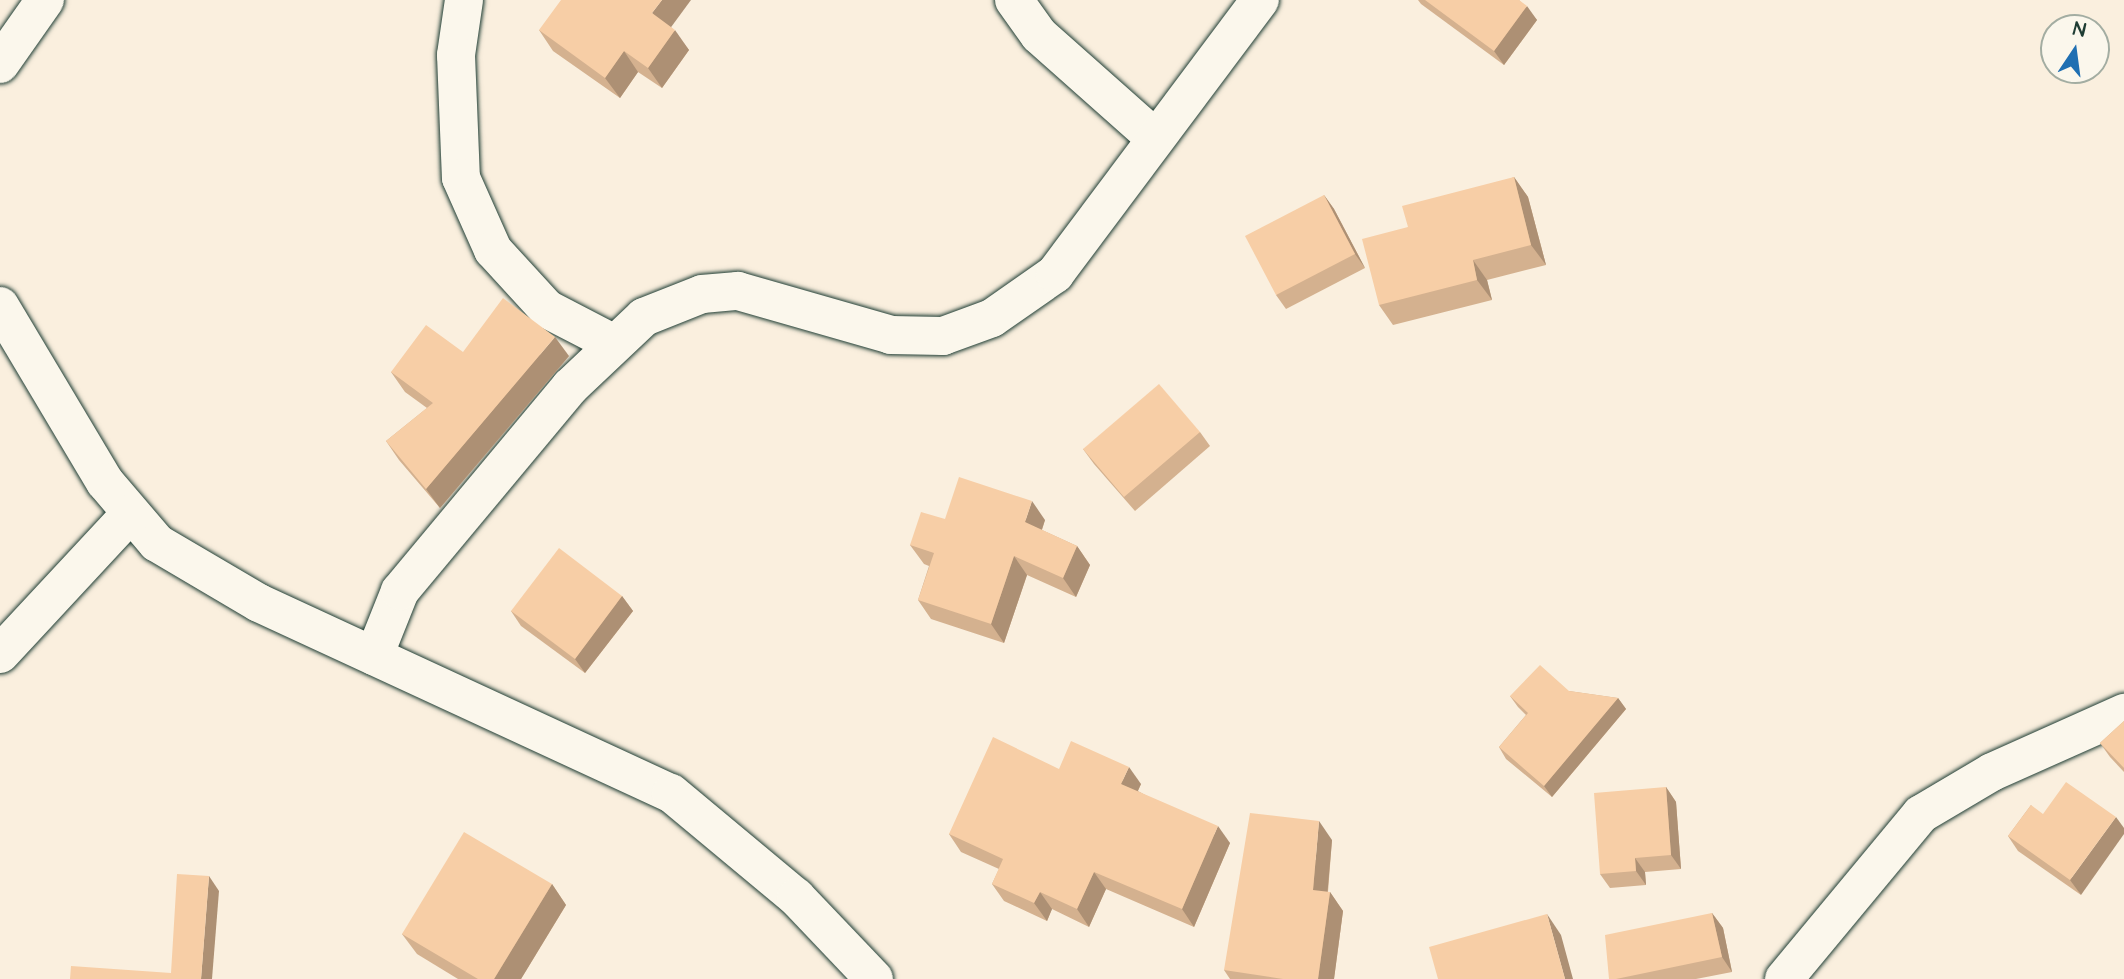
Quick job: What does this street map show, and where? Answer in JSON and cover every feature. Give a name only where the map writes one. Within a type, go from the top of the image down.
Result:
[{"type":"street","points":[[0,64],[46,0]]},
{"type":"street","points":[[464,0],[456,55],[461,178],[502,260],[547,309],[611,342]]},
{"type":"street","points":[[1014,0],[1039,34],[1153,137]]},
{"type":"street","points":[[374,656],[400,591],[611,342],[644,317],[702,294],[738,291],[891,334],[943,336],[992,318],[1055,274],[1153,137],[1260,0]]},
{"type":"street","points":[[0,306],[105,482],[157,543],[247,596],[671,793],[796,897],[874,979]]},
{"type":"street","points":[[0,654],[131,513]]},
{"type":"street","points":[[1784,979],[1921,814],[1992,772],[2124,713]]},
{"type":"building","points":[[561,0],[662,0],[652,13],[675,30],[648,68],[624,51],[605,78],[539,30]]},
{"type":"building","points":[[1425,0],[1519,0],[1527,6],[1494,51]]},
{"type":"building","points":[[1514,177],[1531,245],[1473,260],[1477,280],[1379,305],[1362,239],[1408,227],[1402,206]]},
{"type":"building","points":[[1324,195],[1355,254],[1276,295],[1245,236]]},
{"type":"building","points":[[503,298],[555,337],[426,489],[386,441],[433,403],[391,372],[426,325],[463,352]]},
{"type":"building","points":[[1159,384],[1200,432],[1124,497],[1083,449]]},
{"type":"building","points":[[959,477],[1032,501],[1025,522],[1077,546],[1063,578],[1014,556],[991,624],[918,600],[934,553],[910,545],[921,512],[945,519]]},
{"type":"building","points":[[559,548],[622,596],[575,659],[511,611]]},
{"type":"building","points":[[1540,665],[1569,691],[1618,698],[1544,786],[1499,747],[1528,713],[1510,696]]},
{"type":"building","points":[[2124,721],[2124,768],[2100,743]]},
{"type":"building","points":[[993,737],[1059,769],[1071,741],[1129,767],[1121,784],[1218,826],[1182,909],[1094,872],[1077,909],[1040,892],[1034,903],[992,884],[1003,859],[949,834]]},
{"type":"building","points":[[2066,782],[2116,817],[2070,880],[2008,836],[2031,805],[2043,814]]},
{"type":"building","points":[[1666,787],[1671,855],[1635,858],[1636,871],[1600,874],[1594,793]]},
{"type":"building","points":[[1250,813],[1319,821],[1313,890],[1330,892],[1318,979],[1283,979],[1224,970]]},
{"type":"building","points":[[464,832],[552,884],[494,979],[478,979],[402,934]]},
{"type":"building","points":[[177,874],[209,876],[201,979],[70,979],[71,966],[171,973]]},
{"type":"building","points":[[1712,913],[1722,957],[1609,979],[1605,935]]},
{"type":"building","points":[[1547,914],[1565,979],[1438,979],[1429,947]]}]
